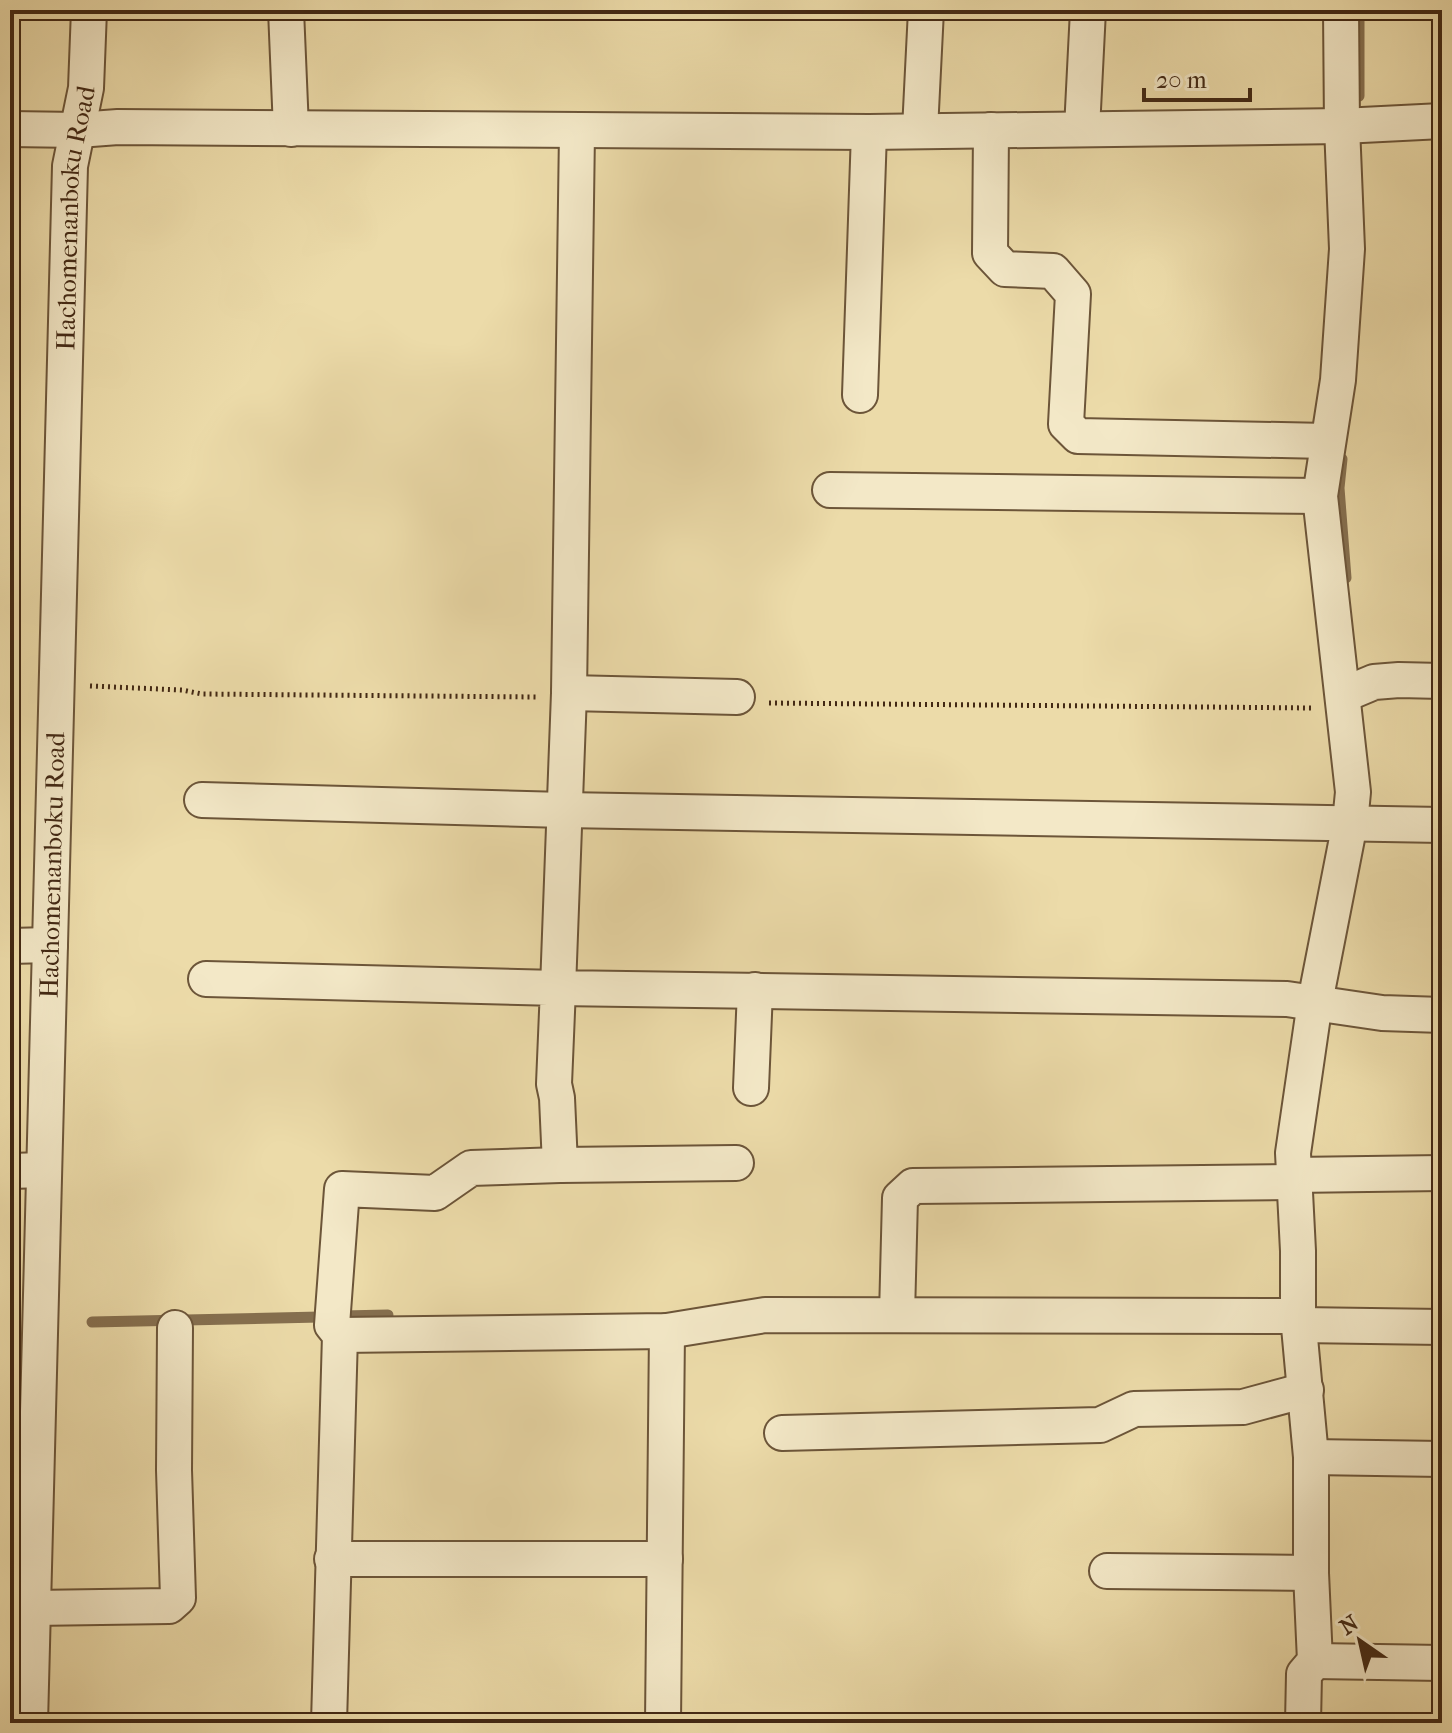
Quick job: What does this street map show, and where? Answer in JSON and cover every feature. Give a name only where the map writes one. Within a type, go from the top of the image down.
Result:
[{"type":"street","name":"Hachomenanboku Road","points":[[30,1723],[20,1683],[33,1608],[23,1519],[44,1170],[70,166],[86,88],[89,10]]},
{"type":"street","points":[[286,10],[291,129]]},
{"type":"street","points":[[920,130],[926,10]]},
{"type":"street","points":[[1082,129],[1088,10]]},
{"type":"street","points":[[1303,1723],[1304,1674],[1315,1661],[1311,1457],[1299,1320],[1293,1153],[1315,1002],[1350,823],[1353,792],[1320,496],[1338,380],[1347,249],[1341,10]]},
{"type":"street","points":[[10,129],[869,132],[1342,126],[1442,121]]},
{"type":"street","points":[[991,130],[990,253],[1005,269],[1053,271],[1073,294],[1066,424],[1078,436],[1327,441]]},
{"type":"street","points":[[560,1165],[554,1084],[569,693],[577,132]]},
{"type":"street","points":[[860,395],[869,132]]},
{"type":"street","points":[[830,490],[1320,496]]},
{"type":"street","points":[[1344,702],[1374,682],[1442,681]]},
{"type":"street","points":[[569,693],[737,697]]},
{"type":"street","points":[[202,800],[564,810],[1442,825]]},
{"type":"street","points":[[10,946],[50,945]]},
{"type":"street","points":[[206,979],[558,988],[1271,998],[1382,1013],[1442,1015]]},
{"type":"street","points":[[751,1088],[755,990]]},
{"type":"street","points":[[329,1723],[340,1335],[332,1325],[342,1189],[435,1193],[471,1168],[736,1163]]},
{"type":"street","points":[[10,1171],[44,1170]]},
{"type":"street","points":[[897,1315],[900,1198],[913,1186],[1442,1173]]},
{"type":"street","points":[[340,1335],[667,1331],[765,1315],[1299,1320],[1442,1327]]},
{"type":"street","points":[[33,1608],[169,1606],[178,1598],[174,1470],[175,1328]]},
{"type":"street","points":[[663,1723],[667,1331]]},
{"type":"street","points":[[782,1433],[1100,1425],[1134,1409],[1243,1407],[1306,1390]]},
{"type":"street","points":[[1311,1457],[1442,1459]]},
{"type":"street","points":[[332,1559],[665,1559]]},
{"type":"street","points":[[1107,1571],[1311,1573]]},
{"type":"street","points":[[1315,1661],[1442,1663]]},
{"type":"path","points":[[77,686],[182,690],[202,694],[556,697],[569,693]]},
{"type":"path","points":[[737,697],[756,702],[1344,702]]},
{"type":"waterway","points":[[1359,10],[1359,96]]},
{"type":"waterway","points":[[1342,459],[1339,488],[1346,578]]},
{"type":"waterway","points":[[343,1316],[388,1315]]},
{"type":"waterway","points":[[92,1322],[320,1317]]}]
